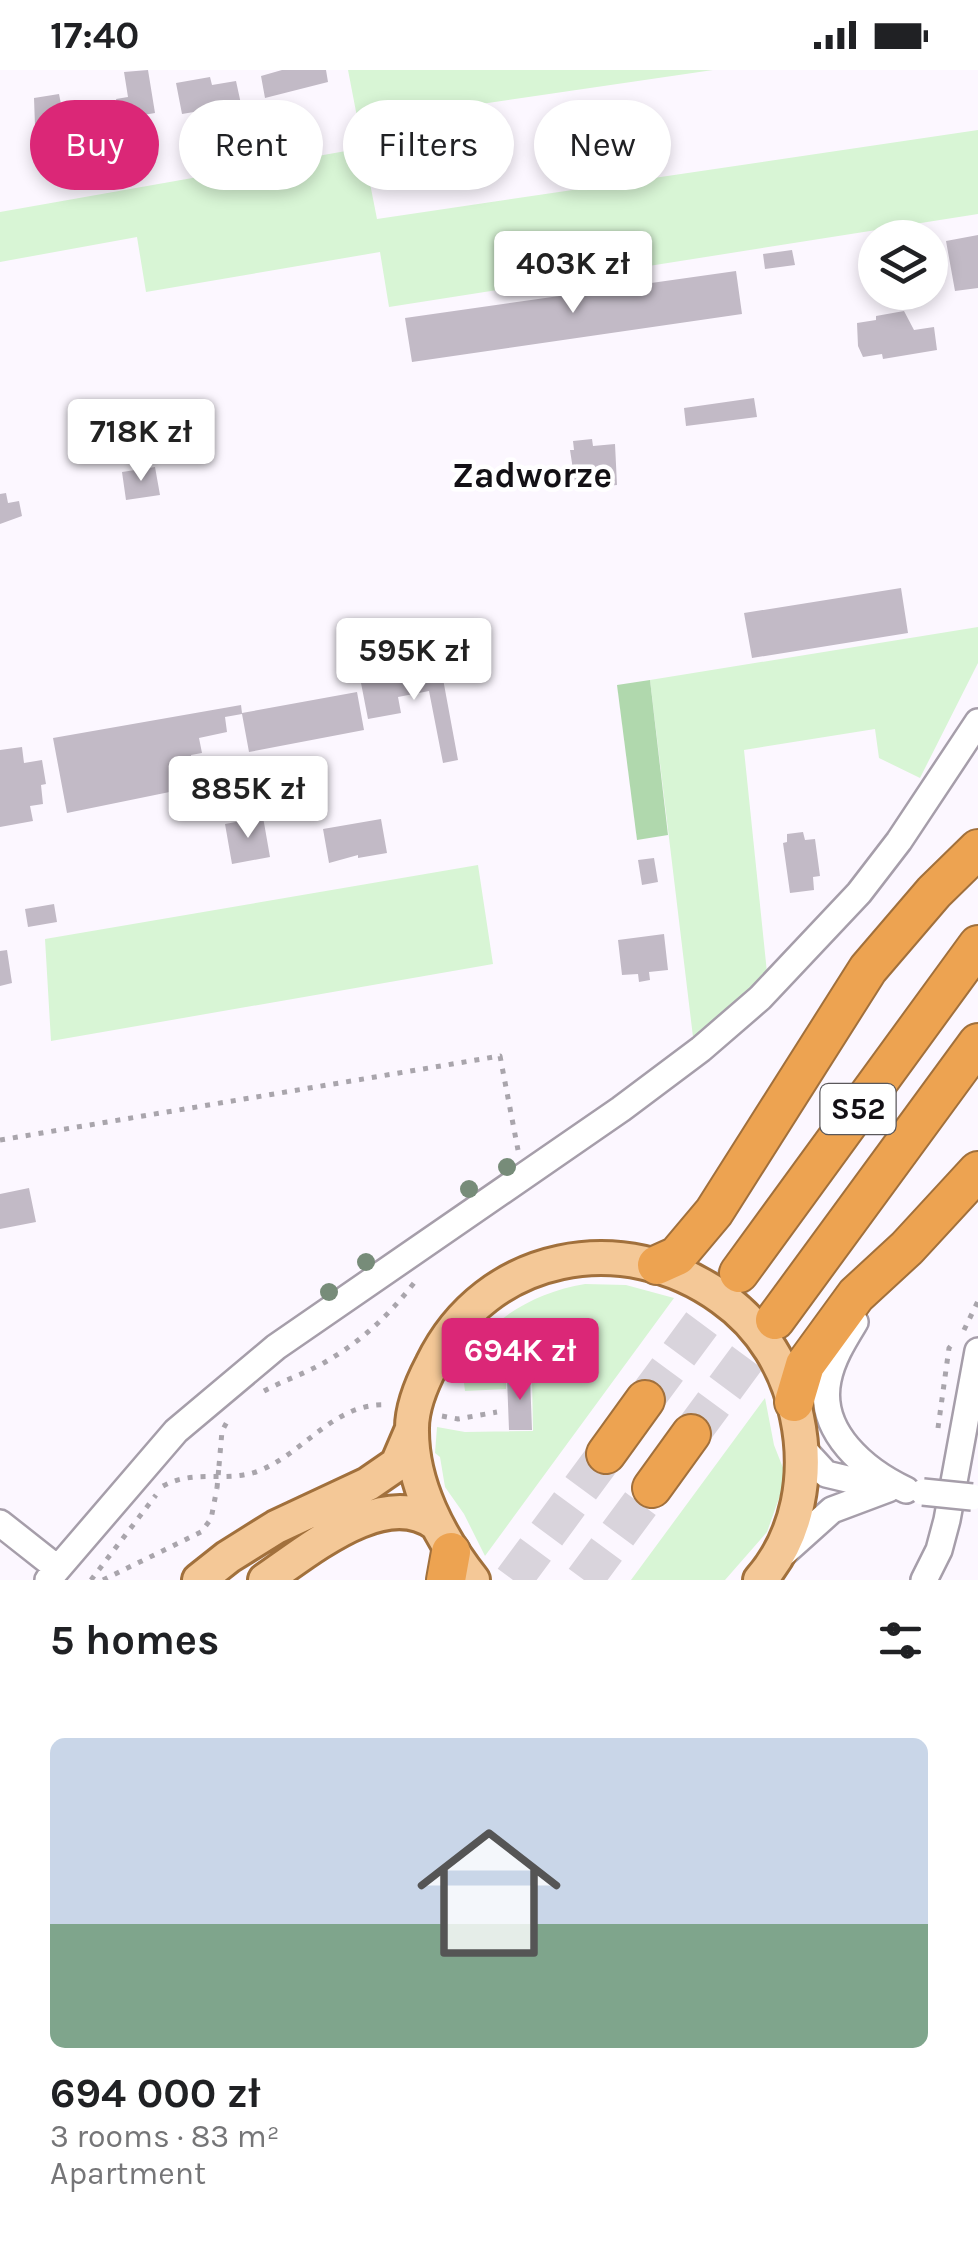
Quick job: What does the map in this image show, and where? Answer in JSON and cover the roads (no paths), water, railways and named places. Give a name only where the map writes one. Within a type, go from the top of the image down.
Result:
[{"type":"highway","points":[[657,1264],[677,1256],[714,1212],[868,970],[934,892],[978,849]]},
{"type":"highway","name":"S52","points":[[739,1272],[978,945]]},
{"type":"highway","name":"S52","points":[[775,1320],[978,1043]]},
{"type":"highway","points":[[794,1402],[805,1365],[856,1295],[907,1248],[978,1171]]},
{"type":"highway","points":[[606,1454],[645,1400]]},
{"type":"highway","points":[[652,1488],[692,1434]]},
{"type":"main road","points":[[199,1580],[276,1527],[368,1484],[397,1464],[424,1380],[448,1334],[490,1294],[534,1270],[560,1262],[618,1257],[657,1264],[710,1288],[749,1321],[780,1366],[794,1402],[803,1449],[798,1498],[769,1570]]},
{"type":"main road","points":[[414,1417],[419,1479],[452,1559]]},
{"type":"main road","points":[[266,1580],[333,1534],[374,1516],[407,1510],[420,1513],[452,1559]]},
{"type":"street","points":[[0,1523],[53,1574],[176,1432],[264,1356],[702,1049],[780,980],[859,892],[978,722]]},
{"type":"street","points":[[906,1490],[884,1480],[843,1441],[833,1422],[827,1394],[839,1348],[907,1248]]},
{"type":"street","points":[[924,1580],[939,1550],[947,1520],[978,1351]]},
{"type":"street","points":[[803,1449],[826,1474],[906,1490],[975,1497]]},
{"type":"street","points":[[769,1570],[832,1510],[906,1490]]},
{"type":"tunnel","points":[[645,1400],[739,1273]]},
{"type":"tunnel","points":[[691,1434],[775,1320]]},
{"type":"tunnel","points":[[513,1580],[606,1454]]},
{"type":"tunnel","points":[[584,1580],[652,1488]]},
{"type":"district","name":"Zadworze","points":[[532,475]]}]
